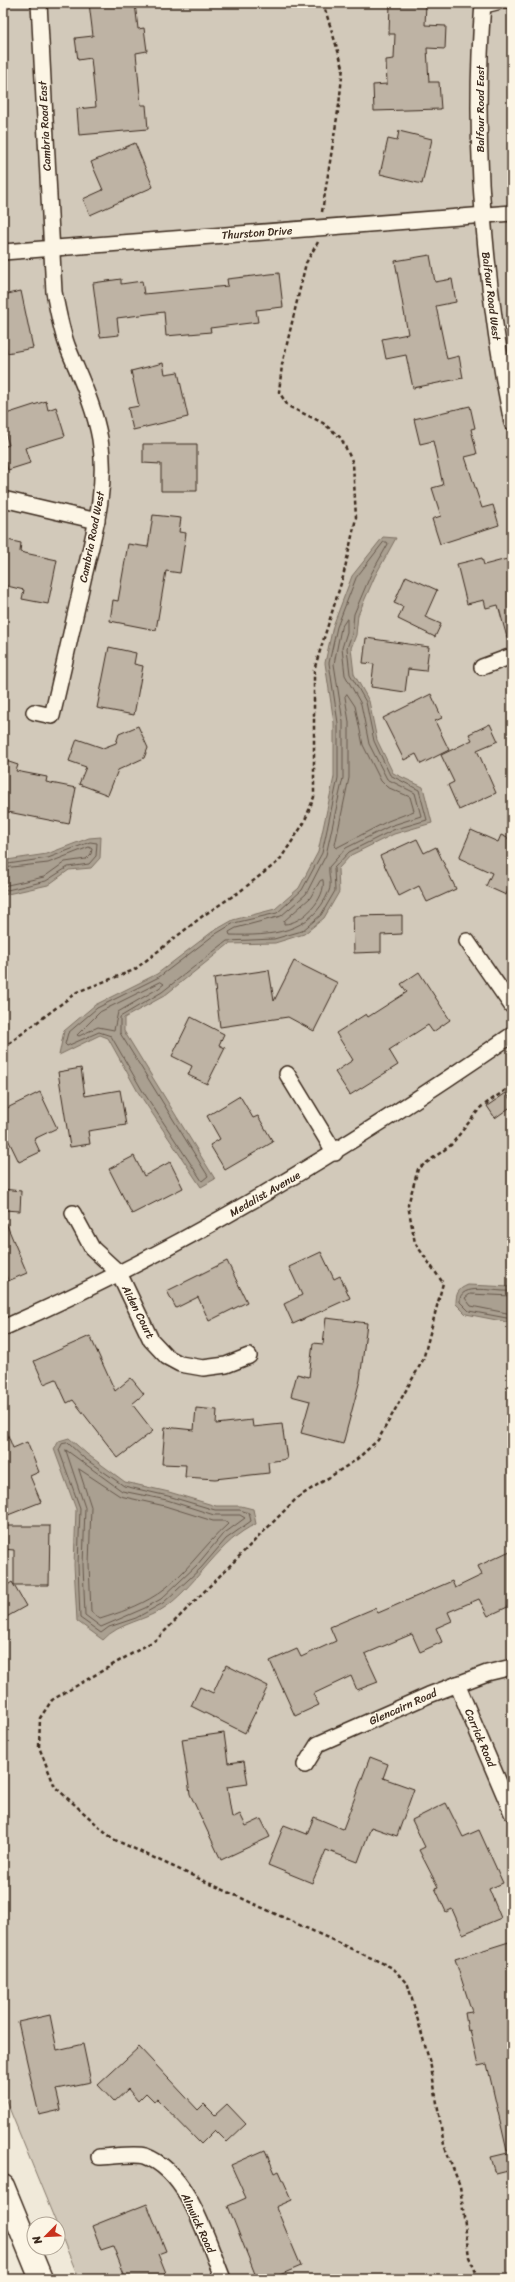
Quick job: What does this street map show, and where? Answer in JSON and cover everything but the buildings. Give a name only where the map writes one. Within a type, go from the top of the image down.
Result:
[{"type":"main road","points":[[3,2186],[41,2279]]},
{"type":"street","name":"Cambria Road East","points":[[39,3],[51,248]]},
{"type":"street","name":"Balfour Road East","points":[[482,216],[478,110],[483,6]]},
{"type":"street","name":"Thurston Drive","points":[[3,252],[512,213]]},
{"type":"street","name":"Balfour Road West","points":[[482,216],[492,310],[512,423]]},
{"type":"street","name":"Cambria Road West","points":[[34,712],[52,716],[97,520],[103,470],[101,441],[93,406],[68,348],[59,321],[54,292],[51,248]]},
{"type":"street","points":[[3,499],[97,520]]},
{"type":"street","points":[[482,667],[512,656]]},
{"type":"street","points":[[467,941],[512,1006]]},
{"type":"street","name":"Medalist Avenue","points":[[3,1328],[118,1273],[225,1217],[335,1153],[428,1093],[512,1035]]},
{"type":"street","points":[[287,1074],[335,1153]]},
{"type":"street","name":"Aiden Court","points":[[73,1213],[92,1248],[118,1273],[151,1340],[167,1357],[180,1364],[203,1368],[226,1364],[249,1356]]},
{"type":"street","name":"Glencairn Road","points":[[305,1764],[318,1744],[429,1694],[512,1667]]},
{"type":"street","name":"Carrick Road","points":[[457,1684],[512,1814]]},
{"type":"street","name":"Alnwick Road","points":[[99,2157],[144,2156],[175,2179],[196,2212],[223,2279]]},
{"type":"lane","points":[[483,6],[507,3]]},
{"type":"path","points":[[3,1048],[77,992],[134,970],[204,914],[239,892],[279,861],[304,823],[314,797],[314,670],[344,577],[356,518],[352,463],[341,438],[323,423],[288,406],[279,392],[282,365],[306,263],[319,241],[339,106],[343,67],[323,3]]},
{"type":"path","points":[[479,2279],[469,2257],[460,2186],[444,2145],[431,2067],[408,1985],[393,1968],[113,1839],[55,1787],[39,1746],[40,1718],[52,1700],[157,1639],[297,1498],[356,1460],[378,1440],[423,1360],[443,1283],[415,1243],[408,1205],[418,1169],[450,1145],[481,1107],[507,1089],[512,1090]]},
{"type":"shaded area","points":[[3,3],[512,3],[512,2279],[79,2279],[66,2247],[66,2216],[53,2216],[3,2093]]},
{"type":"water","points":[[383,537],[396,538],[375,576],[358,615],[356,635],[351,648],[354,674],[369,701],[377,740],[393,773],[423,787],[432,823],[394,834],[351,855],[338,869],[339,892],[324,918],[304,934],[275,943],[229,944],[164,996],[124,1018],[124,1031],[215,1179],[201,1187],[138,1092],[108,1038],[100,1035],[59,1055],[64,1031],[95,1005],[157,974],[212,932],[233,920],[275,909],[299,888],[318,852],[334,777],[334,723],[325,663],[333,626],[352,576]]},
{"type":"water","points":[[101,837],[100,858],[91,868],[69,870],[48,885],[3,895],[3,859],[7,860],[47,854],[89,838]]},
{"type":"water","points":[[468,1285],[512,1287],[512,1323],[466,1314],[456,1304],[456,1300],[457,1294],[460,1290]]},
{"type":"water","points":[[69,1438],[87,1454],[125,1482],[169,1492],[216,1506],[241,1506],[253,1509],[256,1524],[231,1540],[179,1596],[167,1606],[151,1615],[117,1629],[103,1640],[77,1621],[74,1565],[76,1509],[54,1449],[59,1441]]}]
